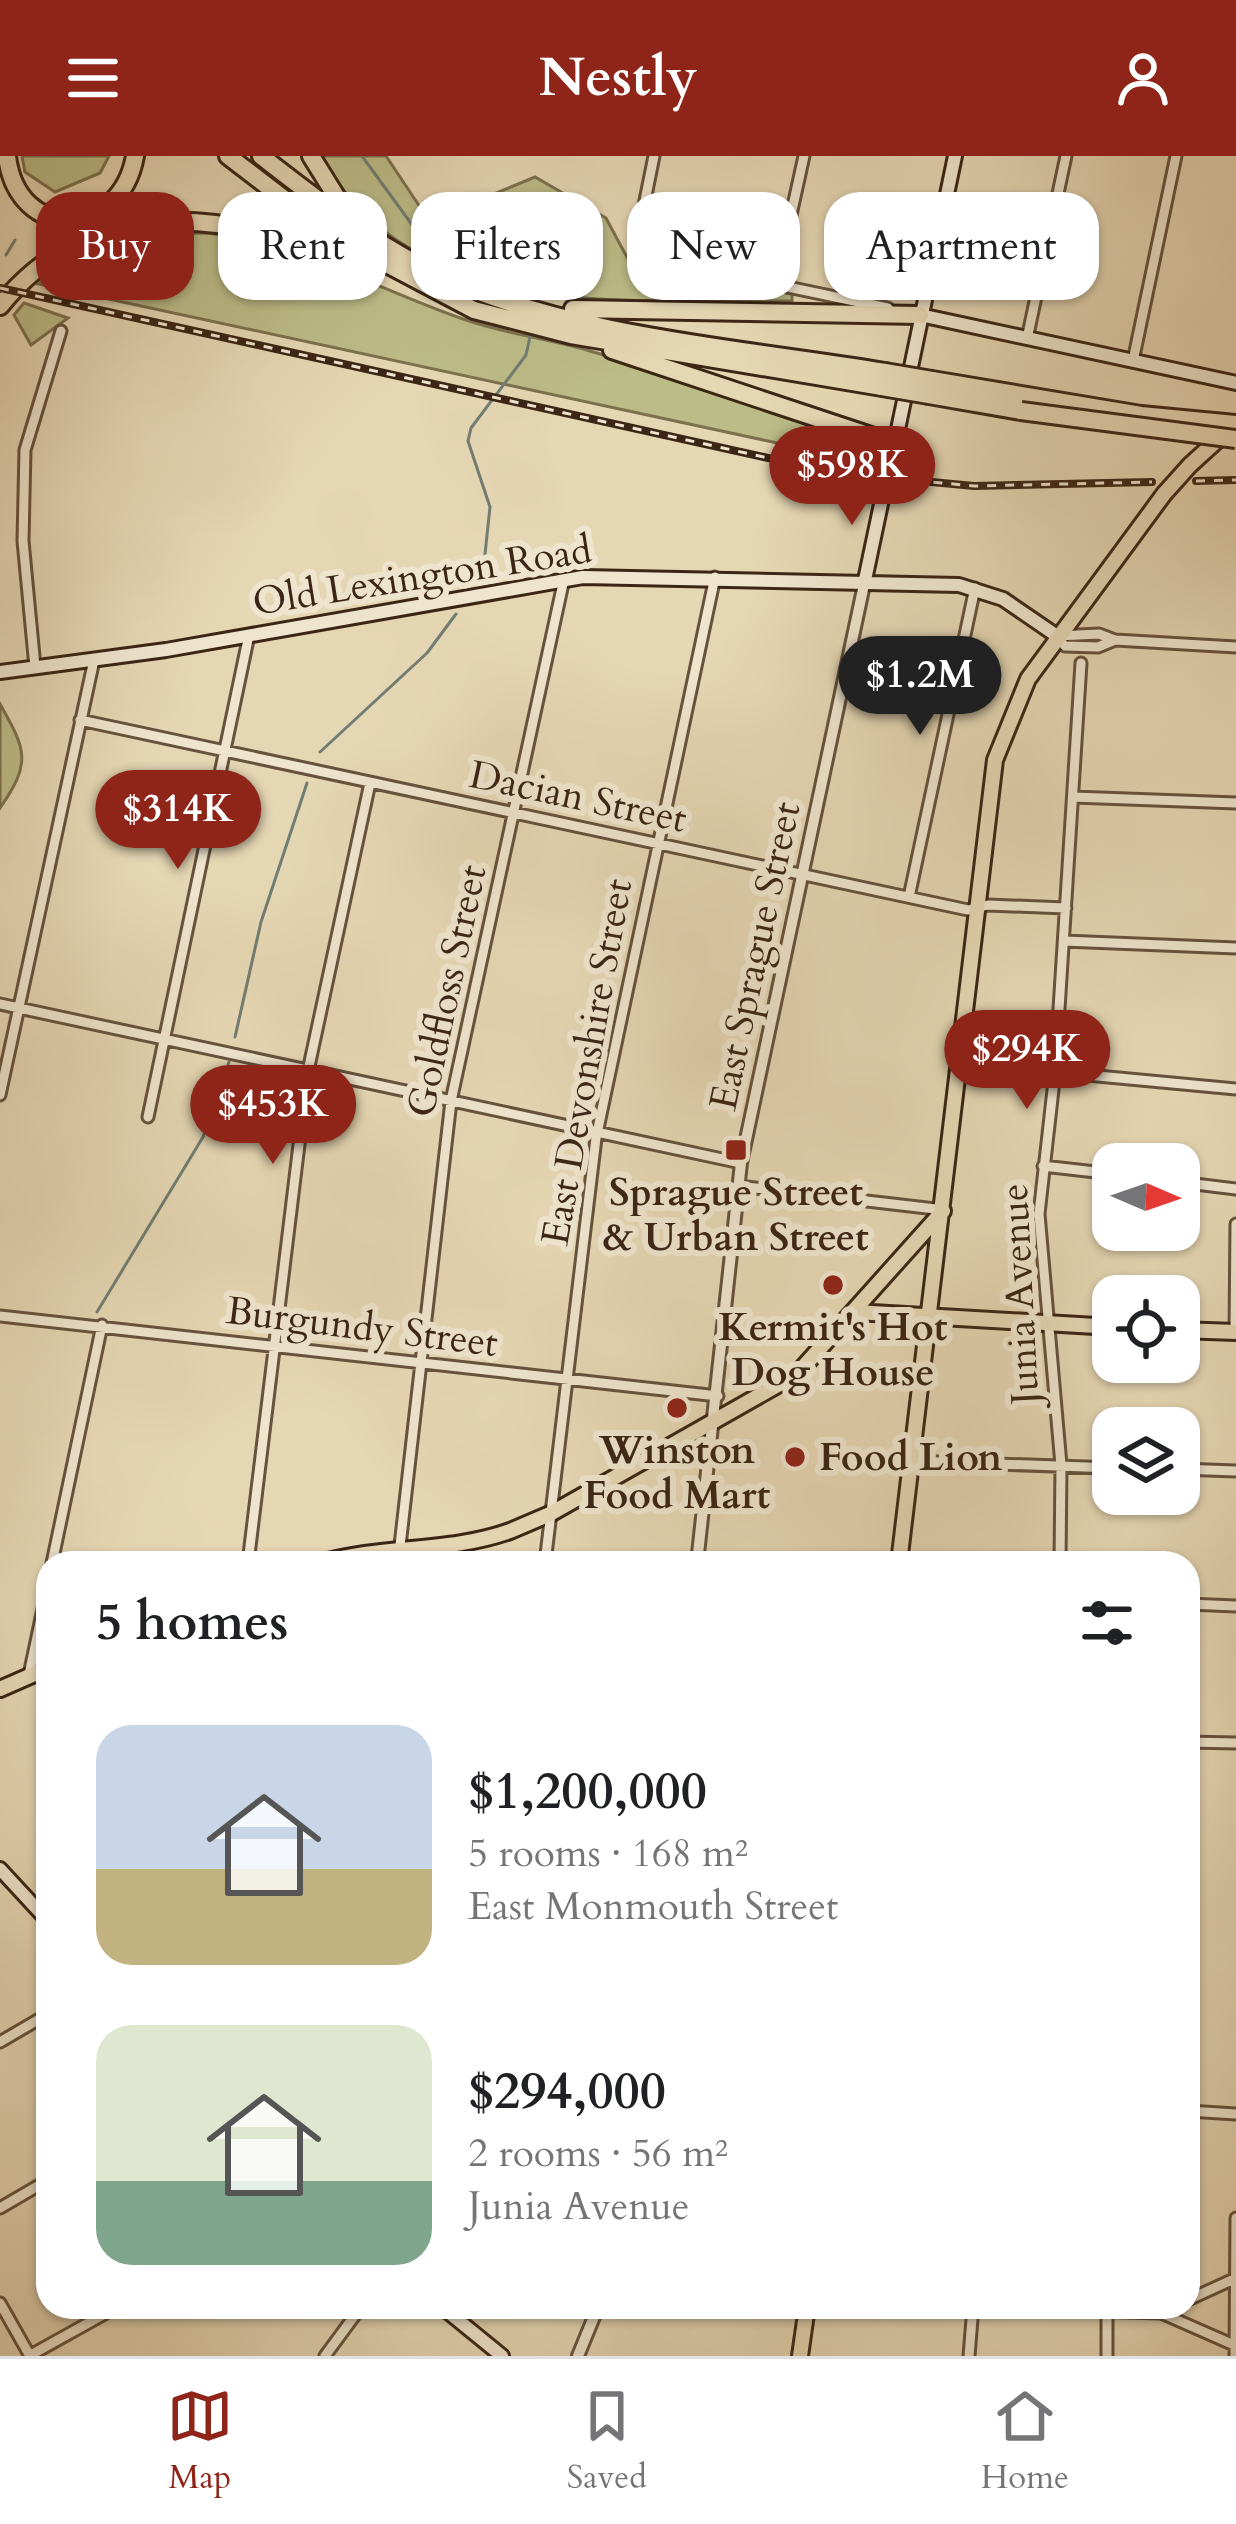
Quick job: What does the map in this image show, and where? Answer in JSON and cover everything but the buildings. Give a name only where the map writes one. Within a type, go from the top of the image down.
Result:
[{"type":"highway","points":[[7,156],[13,183],[28,204],[48,216],[73,220],[113,202],[128,181],[135,156]]},
{"type":"highway","points":[[228,156],[329,234],[456,301]]},
{"type":"highway","points":[[261,156],[311,192]]},
{"type":"highway","points":[[311,156],[333,192]]},
{"type":"highway","points":[[0,306],[41,263],[69,246],[106,232],[182,220],[316,245],[456,301],[524,325],[571,335],[884,380],[1150,432],[1236,440]]},
{"type":"highway","points":[[387,246],[449,280],[511,301],[884,380]]},
{"type":"highway","points":[[558,311],[920,315]]},
{"type":"highway","points":[[571,335],[895,444]]},
{"type":"highway","points":[[1025,404],[1236,424]]},
{"type":"main road","name":"East Sprague Street","points":[[866,580],[955,156]]},
{"type":"main road","points":[[920,315],[1236,383]]},
{"type":"main road","points":[[901,1551],[998,746],[1018,696],[1058,636],[1164,494],[1236,424]]},
{"type":"main road","name":"Old Lexington Road","points":[[0,672],[249,635],[565,578],[866,580],[975,588],[1012,604],[1058,636]]},
{"type":"main road","points":[[427,1551],[477,1542],[550,1514],[797,1374],[944,1210]]},
{"type":"main road","points":[[855,1312],[1092,1326]]},
{"type":"main road","points":[[1200,1331],[1235,1332]]},
{"type":"main road","points":[[0,1689],[36,1672]]},
{"type":"main road","points":[[2,1875],[36,1908]]},
{"type":"main road","points":[[457,2319],[502,2356]]},
{"type":"main road","points":[[800,2356],[805,2319]]},
{"type":"street","points":[[647,192],[654,156]]},
{"type":"street","points":[[796,192],[804,156]]},
{"type":"street","points":[[1027,339],[1066,156]]},
{"type":"street","points":[[1133,362],[1176,156]]},
{"type":"street","points":[[800,288],[920,315]]},
{"type":"street","points":[[35,668],[23,541],[25,450],[61,331]]},
{"type":"street","name":"East Devonshire Street","points":[[545,1551],[597,1132],[715,577]]},
{"type":"street","name":"Goldfloss Street","points":[[400,1551],[451,1101],[565,578]]},
{"type":"street","name":"East Sprague Street","points":[[699,1551],[741,1163],[866,580]]},
{"type":"street","points":[[909,897],[975,588]]},
{"type":"street","points":[[1058,636],[1099,634],[1115,640],[1236,647]]},
{"type":"street","points":[[148,1118],[249,635]]},
{"type":"street","points":[[0,1095],[94,660]]},
{"type":"street","name":"Junia Avenue","points":[[1060,1551],[1061,1465],[1039,1214],[1055,1072],[1081,664]]},
{"type":"street","name":"Dacian Street","points":[[80,720],[909,897],[978,908],[1066,908]]},
{"type":"street","points":[[249,1551],[308,1070],[370,783]]},
{"type":"street","points":[[1072,797],[1236,803]]},
{"type":"street","points":[[1064,941],[1236,948]]},
{"type":"street","points":[[0,1004],[741,1163]]},
{"type":"street","points":[[1055,1072],[1236,1089]]},
{"type":"street","points":[[1042,1166],[1092,1172]]},
{"type":"street","points":[[1200,1185],[1236,1189]]},
{"type":"street","points":[[738,1186],[944,1210]]},
{"type":"street","points":[[1235,1332],[1236,1224]]},
{"type":"street","name":"Burgundy Street","points":[[0,1316],[718,1396]]},
{"type":"street","points":[[55,1551],[102,1325]]},
{"type":"street","points":[[912,1461],[1092,1467]]},
{"type":"street","points":[[1200,1470],[1236,1471]]},
{"type":"street","points":[[1200,1604],[1236,1606]]},
{"type":"street","points":[[29,1675],[36,1642]]},
{"type":"street","points":[[1200,1742],[1236,1743]]},
{"type":"street","points":[[30,1901],[36,1901]]},
{"type":"street","points":[[0,2042],[36,2021]]},
{"type":"street","points":[[1200,2112],[1236,2114]]},
{"type":"street","points":[[0,2207],[36,2187]]},
{"type":"street","points":[[1235,2356],[1236,2218]]},
{"type":"street","points":[[1200,2294],[1236,2278]]},
{"type":"street","points":[[0,2302],[29,2356],[95,2319]]},
{"type":"street","points":[[325,2356],[352,2319]]},
{"type":"street","points":[[578,2356],[593,2319]]},
{"type":"street","points":[[969,2356],[972,2319]]},
{"type":"street","points":[[1107,2319],[1107,2356]]},
{"type":"street","points":[[1175,2319],[1236,2346]]},
{"type":"green space","points":[[22,156],[109,156],[100,173],[55,192],[25,172]]},
{"type":"green space","points":[[321,156],[386,156],[411,194],[411,249],[387,231],[387,192],[348,192]]},
{"type":"green space","points":[[535,177],[561,192],[499,192]]},
{"type":"green space","points":[[603,216],[627,257],[627,300],[603,299]]},
{"type":"green space","points":[[194,234],[218,235],[218,300],[387,300],[387,289],[466,320],[663,373],[878,447],[875,464],[113,300],[194,300]]},
{"type":"green space","points":[[630,300],[792,300],[792,301]]},
{"type":"green space","points":[[24,303],[68,318],[31,345],[14,315]]},
{"type":"green space","points":[[0,704],[22,756],[17,779],[0,808]]},
{"type":"waterway","points":[[362,156],[411,223]]},
{"type":"waterway","points":[[6,255],[15,240]]},
{"type":"waterway","points":[[483,573],[490,507],[468,441],[471,428],[526,355],[531,332]]},
{"type":"waterway","points":[[320,752],[427,653],[456,614]]},
{"type":"waterway","points":[[235,1037],[261,922],[307,783]]},
{"type":"waterway","points":[[97,1312],[203,1137],[229,1062]]},
{"type":"railway","points":[[0,288],[836,473],[974,486],[1152,482]]},
{"type":"railway","points":[[1196,481],[1236,480]]},
{"type":"place","name":"Sprague Street & Urban Street","points":[[736,1150]]},
{"type":"place","name":"Kermit's Hot Dog House","points":[[833,1285]]},
{"type":"place","name":"Winston Food Mart","points":[[677,1408]]},
{"type":"place","name":"Food Lion","points":[[795,1457]]}]
